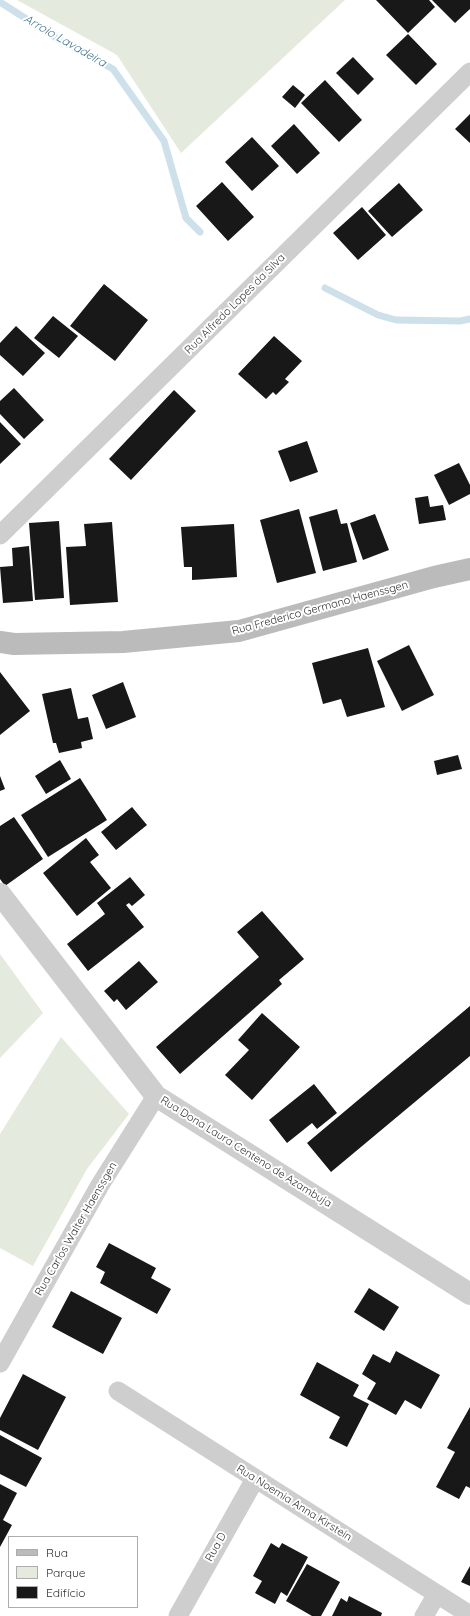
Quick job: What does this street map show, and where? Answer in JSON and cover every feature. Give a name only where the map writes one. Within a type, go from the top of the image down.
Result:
[{"type":"main road","name":"Rua Frederico Germano Haenssgen","points":[[0,642],[14,644],[123,642],[239,631],[434,577],[470,569]]},
{"type":"street","name":"Rua Alfredo Lopes da Silva","points":[[0,535],[470,72]]},
{"type":"street","name":"Rua Dona Laura Centeno de Azambuja","points":[[0,894],[156,1096],[470,1294]]},
{"type":"street","name":"Rua Carlos Walter Haenssgen","points":[[0,1363],[100,1185],[156,1096]]},
{"type":"street","name":"Rua Noemia Anna Kirstein","points":[[118,1391],[470,1615]]},
{"type":"street","name":"Rua D","points":[[178,1616],[255,1479]]},
{"type":"street","points":[[424,1616],[437,1594]]},
{"type":"green space","points":[[17,0],[345,0],[181,153],[117,55]]},
{"type":"green space","points":[[0,954],[43,1013],[0,1058]]},
{"type":"green space","points":[[61,1037],[129,1114],[87,1169],[33,1266],[0,1248],[0,1134]]},
{"type":"building","points":[[376,0],[429,0],[435,7],[408,33]]},
{"type":"building","points":[[432,0],[470,0],[470,9],[455,23]]},
{"type":"building","points":[[408,34],[437,64],[416,85],[386,55]]},
{"type":"building","points":[[353,57],[374,79],[358,95],[336,73]]},
{"type":"building","points":[[325,80],[362,120],[339,142],[301,103]]},
{"type":"building","points":[[293,85],[305,95],[295,108],[282,97]]},
{"type":"building","points":[[470,114],[470,143],[455,129]]},
{"type":"building","points":[[294,124],[320,153],[297,174],[271,146]]},
{"type":"building","points":[[252,137],[279,166],[252,191],[225,162]]},
{"type":"building","points":[[222,182],[254,217],[228,241],[196,206]]},
{"type":"building","points":[[399,183],[423,210],[392,237],[368,211]]},
{"type":"building","points":[[362,207],[386,235],[358,260],[333,233]]},
{"type":"building","points":[[104,284],[148,320],[115,361],[70,326]]},
{"type":"building","points":[[53,316],[78,336],[59,358],[34,338]]},
{"type":"building","points":[[16,326],[45,353],[23,376],[0,355],[0,343]]},
{"type":"building","points":[[274,336],[302,361],[285,379],[289,382],[276,395],[273,392],[266,399],[238,374]]},
{"type":"building","points":[[14,388],[44,420],[24,439],[0,414],[0,401]]},
{"type":"building","points":[[174,390],[196,411],[131,480],[109,459]]},
{"type":"building","points":[[0,422],[21,444],[0,464]]},
{"type":"building","points":[[307,441],[318,472],[290,482],[278,451]]},
{"type":"building","points":[[459,463],[470,485],[470,494],[449,505],[434,475]]},
{"type":"building","points":[[428,496],[430,507],[443,505],[446,520],[419,524],[415,498]]},
{"type":"building","points":[[299,509],[316,573],[277,583],[260,520]]},
{"type":"building","points":[[337,509],[341,524],[347,523],[357,562],[323,571],[309,517]]},
{"type":"building","points":[[375,514],[389,550],[363,560],[350,523]]},
{"type":"building","points":[[59,521],[64,598],[35,600],[29,523]]},
{"type":"building","points":[[112,522],[118,602],[70,605],[66,547],[86,546],[84,524]]},
{"type":"building","points":[[234,524],[237,577],[192,580],[192,567],[184,567],[181,527]]},
{"type":"building","points":[[29,546],[33,601],[3,603],[0,567],[13,566],[12,548]]},
{"type":"building","points":[[409,645],[434,695],[402,711],[377,661]]},
{"type":"building","points":[[368,648],[385,707],[347,717],[341,699],[323,704],[312,663]]},
{"type":"building","points":[[0,672],[30,711],[0,735]]},
{"type":"building","points":[[123,682],[136,717],[106,729],[92,695]]},
{"type":"building","points":[[71,688],[78,719],[88,717],[93,739],[81,742],[82,748],[59,753],[56,743],[53,743],[42,694]]},
{"type":"building","points":[[458,755],[462,769],[437,775],[434,761]]},
{"type":"building","points":[[60,760],[71,779],[46,794],[35,776]]},
{"type":"building","points":[[0,776],[5,789],[0,791]]},
{"type":"building","points":[[80,778],[107,820],[48,857],[21,815]]},
{"type":"building","points":[[132,807],[147,825],[116,850],[101,832]]},
{"type":"building","points":[[14,817],[43,859],[5,886],[0,879],[0,826]]},
{"type":"building","points":[[86,838],[99,855],[90,862],[111,888],[77,916],[43,873]]},
{"type":"building","points":[[130,877],[145,895],[132,906],[129,903],[126,905],[144,927],[88,971],[67,944],[105,914],[97,903]]},
{"type":"building","points":[[262,911],[304,959],[279,980],[282,984],[180,1074],[156,1047],[259,957],[237,932]]},
{"type":"building","points":[[139,961],[158,982],[126,1010],[117,999],[114,1002],[104,991]]},
{"type":"building","points":[[470,1006],[470,1056],[331,1172],[307,1143]]},
{"type":"building","points":[[262,1013],[300,1047],[252,1100],[225,1075],[249,1050],[238,1040]]},
{"type":"building","points":[[314,1084],[337,1113],[317,1129],[312,1123],[287,1143],[269,1120]]},
{"type":"building","points":[[109,1243],[156,1268],[151,1278],[171,1289],[157,1314],[100,1283],[105,1272],[96,1267]]},
{"type":"building","points":[[369,1288],[399,1307],[384,1331],[354,1312]]},
{"type":"building","points":[[71,1291],[122,1318],[103,1354],[52,1327]]},
{"type":"building","points":[[396,1351],[440,1375],[421,1409],[405,1400],[396,1415],[367,1399],[376,1383],[362,1374],[373,1354],[390,1363]]},
{"type":"building","points":[[317,1362],[359,1385],[353,1396],[369,1404],[347,1447],[329,1438],[340,1417],[300,1395]]},
{"type":"building","points":[[23,1374],[66,1397],[38,1450],[0,1430],[0,1418]]},
{"type":"building","points":[[470,1407],[470,1488],[466,1486],[459,1499],[436,1487],[455,1452],[447,1448]]},
{"type":"building","points":[[0,1435],[42,1458],[26,1487],[0,1474]]},
{"type":"building","points":[[0,1484],[17,1493],[3,1520],[12,1525],[0,1547]]},
{"type":"building","points":[[271,1543],[279,1548],[282,1543],[308,1557],[287,1596],[281,1592],[275,1604],[255,1593],[262,1581],[253,1576]]},
{"type":"building","points":[[307,1564],[340,1582],[321,1616],[312,1616],[286,1601]]},
{"type":"building","points":[[470,1566],[470,1586],[461,1582]]},
{"type":"building","points":[[349,1596],[382,1613],[381,1616],[332,1616],[341,1598],[347,1602]]},
{"type":"waterway","name":"Arroio Lavadeira","points":[[0,2],[53,36],[113,69],[164,141],[186,218],[200,232]]},
{"type":"waterway","name":"Arroio Lavadeira","points":[[325,288],[378,315],[396,320],[460,321],[470,319]]}]
